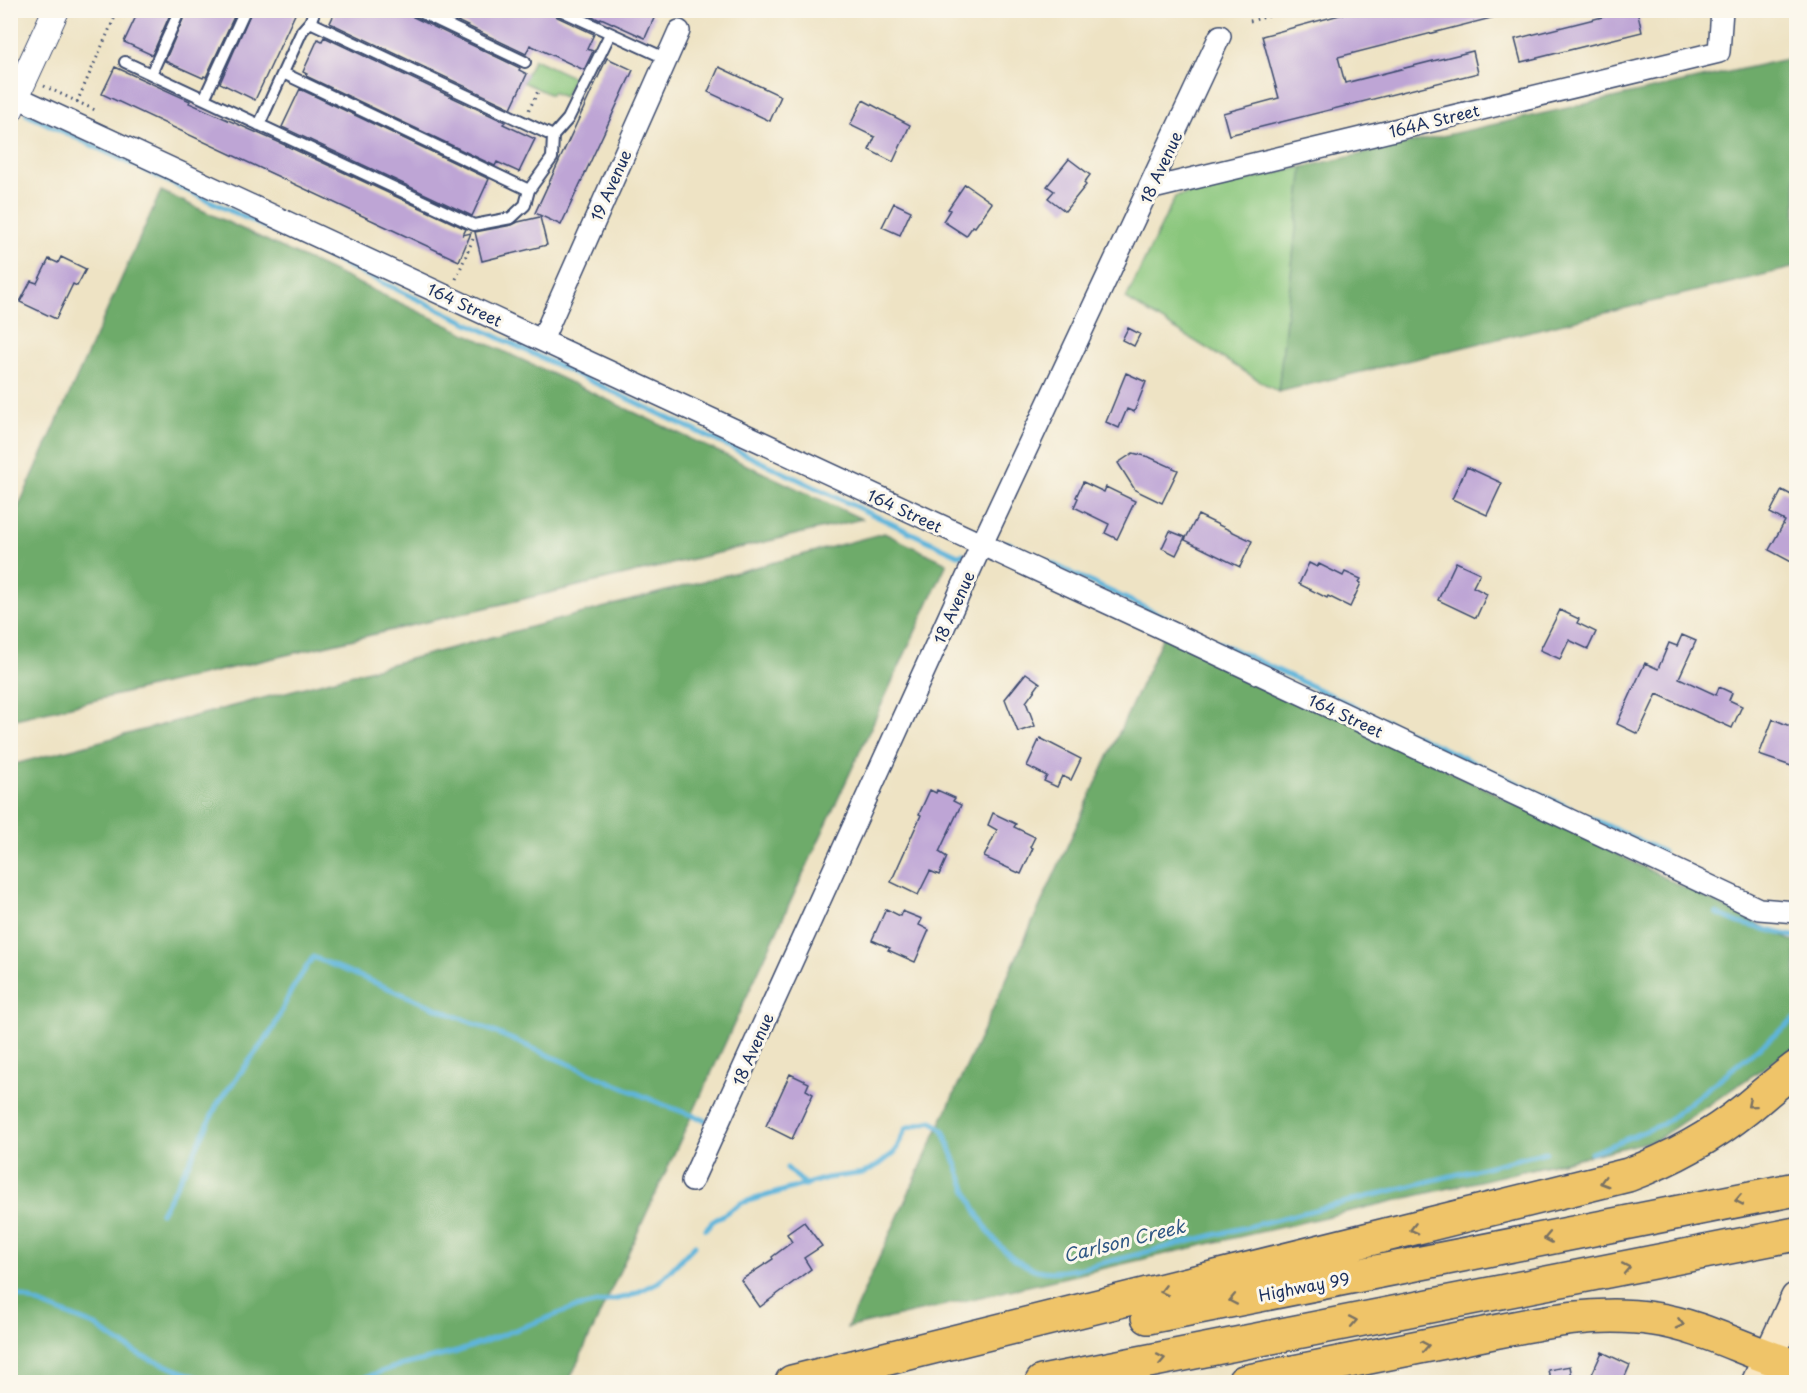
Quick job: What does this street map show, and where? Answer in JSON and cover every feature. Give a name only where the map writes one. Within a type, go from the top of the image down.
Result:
[{"type":"highway","points":[[792,1383],[1628,1175],[1659,1164],[1687,1149],[1745,1110],[1797,1068]]},
{"type":"highway","name":"Highway 99","points":[[811,1383],[1797,1189]]},
{"type":"highway","points":[[1042,1383],[1797,1234]]},
{"type":"highway","points":[[1244,1383],[1553,1321],[1607,1316],[1644,1317],[1674,1322],[1696,1329],[1774,1368]]},
{"type":"main road","points":[[1774,1368],[1797,1298]]},
{"type":"street","points":[[14,104],[56,10]]},
{"type":"street","name":"164A Street","points":[[1149,189],[1719,52],[1722,10]]},
{"type":"street","name":"19 Avenue","points":[[542,340],[679,31]]},
{"type":"street","name":"18 Avenue","points":[[692,1181],[981,546],[1220,36]]},
{"type":"street","name":"164 Street","points":[[14,104],[542,340],[1759,909],[1797,912]]},
{"type":"lane","points":[[151,74],[180,10]]},
{"type":"lane","points":[[204,99],[245,10]]},
{"type":"lane","points":[[259,125],[282,73],[315,10]]},
{"type":"lane","points":[[416,10],[525,62]]},
{"type":"lane","points":[[560,10],[667,59]]},
{"type":"lane","points":[[310,22],[553,136]]},
{"type":"lane","points":[[125,62],[474,225],[511,218],[525,205],[529,190],[552,158],[553,136],[568,119],[610,34]]},
{"type":"lane","points":[[282,73],[529,190]]},
{"type":"path","points":[[77,102],[118,10]]},
{"type":"path","points":[[1250,21],[1292,10]]},
{"type":"path","points":[[523,122],[539,89]]},
{"type":"path","points":[[456,279],[473,243],[474,225]]},
{"type":"green space","points":[[1796,57],[1796,267],[1278,392],[1303,167]]},
{"type":"green space","points":[[534,59],[573,77],[564,97],[552,92],[551,95],[523,82]]},
{"type":"green space","points":[[1303,167],[1278,392],[1126,299],[1175,197]]},
{"type":"green space","points":[[161,191],[862,519],[11,720],[11,512],[17,510]]},
{"type":"green space","points":[[884,533],[947,563],[569,1381],[11,1382],[11,765]]},
{"type":"green space","points":[[1166,630],[1796,943],[1796,1046],[1656,1140],[847,1328]]},
{"type":"building","points":[[139,10],[172,10],[152,55],[124,42]]},
{"type":"building","points":[[187,10],[237,10],[206,77],[203,78],[165,61]]},
{"type":"building","points":[[252,10],[297,10],[255,100],[220,83]]},
{"type":"building","points":[[336,10],[409,10],[413,17],[520,68],[519,70],[527,74],[511,108],[330,23]]},
{"type":"building","points":[[434,10],[553,10],[557,17],[594,34],[587,49],[593,51],[584,70],[530,45],[526,54]]},
{"type":"building","points":[[579,10],[642,10],[655,16],[645,38]]},
{"type":"building","points":[[1358,10],[1503,10],[1503,15],[1338,57],[1345,83],[1473,51],[1478,73],[1229,135],[1223,113],[1279,98],[1262,36]]},
{"type":"building","points":[[1637,10],[1642,32],[1521,62],[1515,39]]},
{"type":"building","points":[[324,37],[505,122],[503,124],[535,139],[519,172],[497,162],[495,166],[306,76],[307,74],[303,72],[318,39],[322,41]]},
{"type":"building","points":[[607,58],[633,70],[561,225],[535,213]]},
{"type":"building","points":[[115,67],[466,229],[463,235],[471,233],[459,261],[102,94]]},
{"type":"building","points":[[719,67],[781,96],[770,121],[708,92]]},
{"type":"building","points":[[300,89],[489,179],[472,216],[282,127]]},
{"type":"building","points":[[863,100],[910,125],[893,162],[869,150],[875,137],[850,125]]},
{"type":"building","points":[[1069,159],[1090,175],[1084,183],[1086,185],[1065,211],[1048,198],[1054,191],[1047,186]]},
{"type":"building","points":[[965,184],[992,203],[966,236],[943,221],[950,210],[948,209]]},
{"type":"building","points":[[894,203],[911,211],[900,235],[882,227]]},
{"type":"building","points":[[540,217],[547,245],[482,261],[475,232]]},
{"type":"building","points":[[61,257],[86,269],[77,286],[73,284],[56,319],[20,302],[31,281],[37,283],[49,259],[58,263]]},
{"type":"building","points":[[1128,328],[1140,334],[1134,346],[1122,340]]},
{"type":"building","points":[[1126,373],[1146,382],[1134,412],[1127,409],[1119,428],[1106,422]]},
{"type":"building","points":[[1133,453],[1149,457],[1178,470],[1162,503],[1135,490],[1118,463]]},
{"type":"building","points":[[1467,467],[1502,483],[1487,515],[1452,499]]},
{"type":"building","points":[[1083,482],[1104,492],[1106,487],[1135,501],[1117,539],[1105,533],[1109,524],[1074,507]]},
{"type":"building","points":[[1782,490],[1797,498],[1797,565],[1769,550],[1785,521],[1770,513]]},
{"type":"building","points":[[1198,515],[1252,541],[1240,567],[1185,540]]},
{"type":"building","points":[[1170,531],[1185,537],[1176,555],[1162,548]]},
{"type":"building","points":[[1456,562],[1480,573],[1473,587],[1487,594],[1476,618],[1438,600]]},
{"type":"building","points":[[1309,563],[1317,567],[1319,564],[1343,576],[1345,572],[1361,579],[1350,607],[1299,584]]},
{"type":"building","points":[[1560,610],[1579,619],[1577,623],[1596,632],[1588,649],[1569,640],[1560,659],[1540,650]]},
{"type":"building","points":[[1682,635],[1696,641],[1679,678],[1716,695],[1719,687],[1732,693],[1729,700],[1742,706],[1732,728],[1657,694],[1638,734],[1617,724],[1645,663],[1658,669],[1669,643],[1677,646]]},
{"type":"building","points":[[1026,673],[1040,683],[1026,702],[1035,726],[1018,732],[1005,699]]},
{"type":"building","points":[[1773,719],[1797,729],[1797,768],[1759,755]]},
{"type":"building","points":[[1040,738],[1081,759],[1071,780],[1062,776],[1057,787],[1044,781],[1047,776],[1027,766]]},
{"type":"building","points":[[930,790],[936,793],[937,790],[955,798],[953,801],[961,805],[939,852],[947,857],[939,875],[930,871],[918,895],[891,882]]},
{"type":"building","points":[[993,813],[1016,824],[1014,827],[1035,837],[1030,847],[1033,848],[1021,874],[984,857],[997,830],[988,825]]},
{"type":"building","points":[[886,909],[900,916],[902,911],[922,919],[919,925],[929,930],[915,962],[872,940]]},
{"type":"building","points":[[790,1074],[809,1083],[806,1090],[813,1094],[792,1139],[766,1126]]},
{"type":"building","points":[[804,1222],[822,1246],[804,1258],[811,1269],[760,1307],[741,1280],[773,1259],[772,1257],[792,1242],[787,1234]]},
{"type":"building","points":[[1602,1352],[1630,1365],[1622,1383],[1588,1383]]},
{"type":"building","points":[[1570,1366],[1573,1383],[1551,1383],[1548,1370]]},
{"type":"waterway","points":[[26,114],[958,555],[963,554]]},
{"type":"waterway","points":[[998,545],[1008,543],[1663,852]]},
{"type":"waterway","points":[[1716,913],[1739,923],[1796,937]]},
{"type":"waterway","points":[[161,1213],[218,1103],[273,1029],[291,991],[313,957],[664,1105],[705,1120]]},
{"type":"waterway","points":[[1591,1153],[1663,1124],[1796,1018]]},
{"type":"waterway","name":"Carlson Creek","points":[[706,1229],[712,1222],[741,1203],[827,1178],[864,1173],[895,1152],[906,1128],[932,1121],[943,1130],[976,1211],[988,1231],[1002,1248],[1018,1261],[1037,1270],[1048,1272],[1083,1268],[1546,1152]]},
{"type":"waterway","points":[[787,1168],[806,1185]]},
{"type":"waterway","points":[[352,1382],[395,1367],[457,1352],[571,1309],[630,1296],[660,1281],[695,1245]]},
{"type":"waterway","points":[[10,1292],[96,1326],[142,1356],[209,1382]]}]
